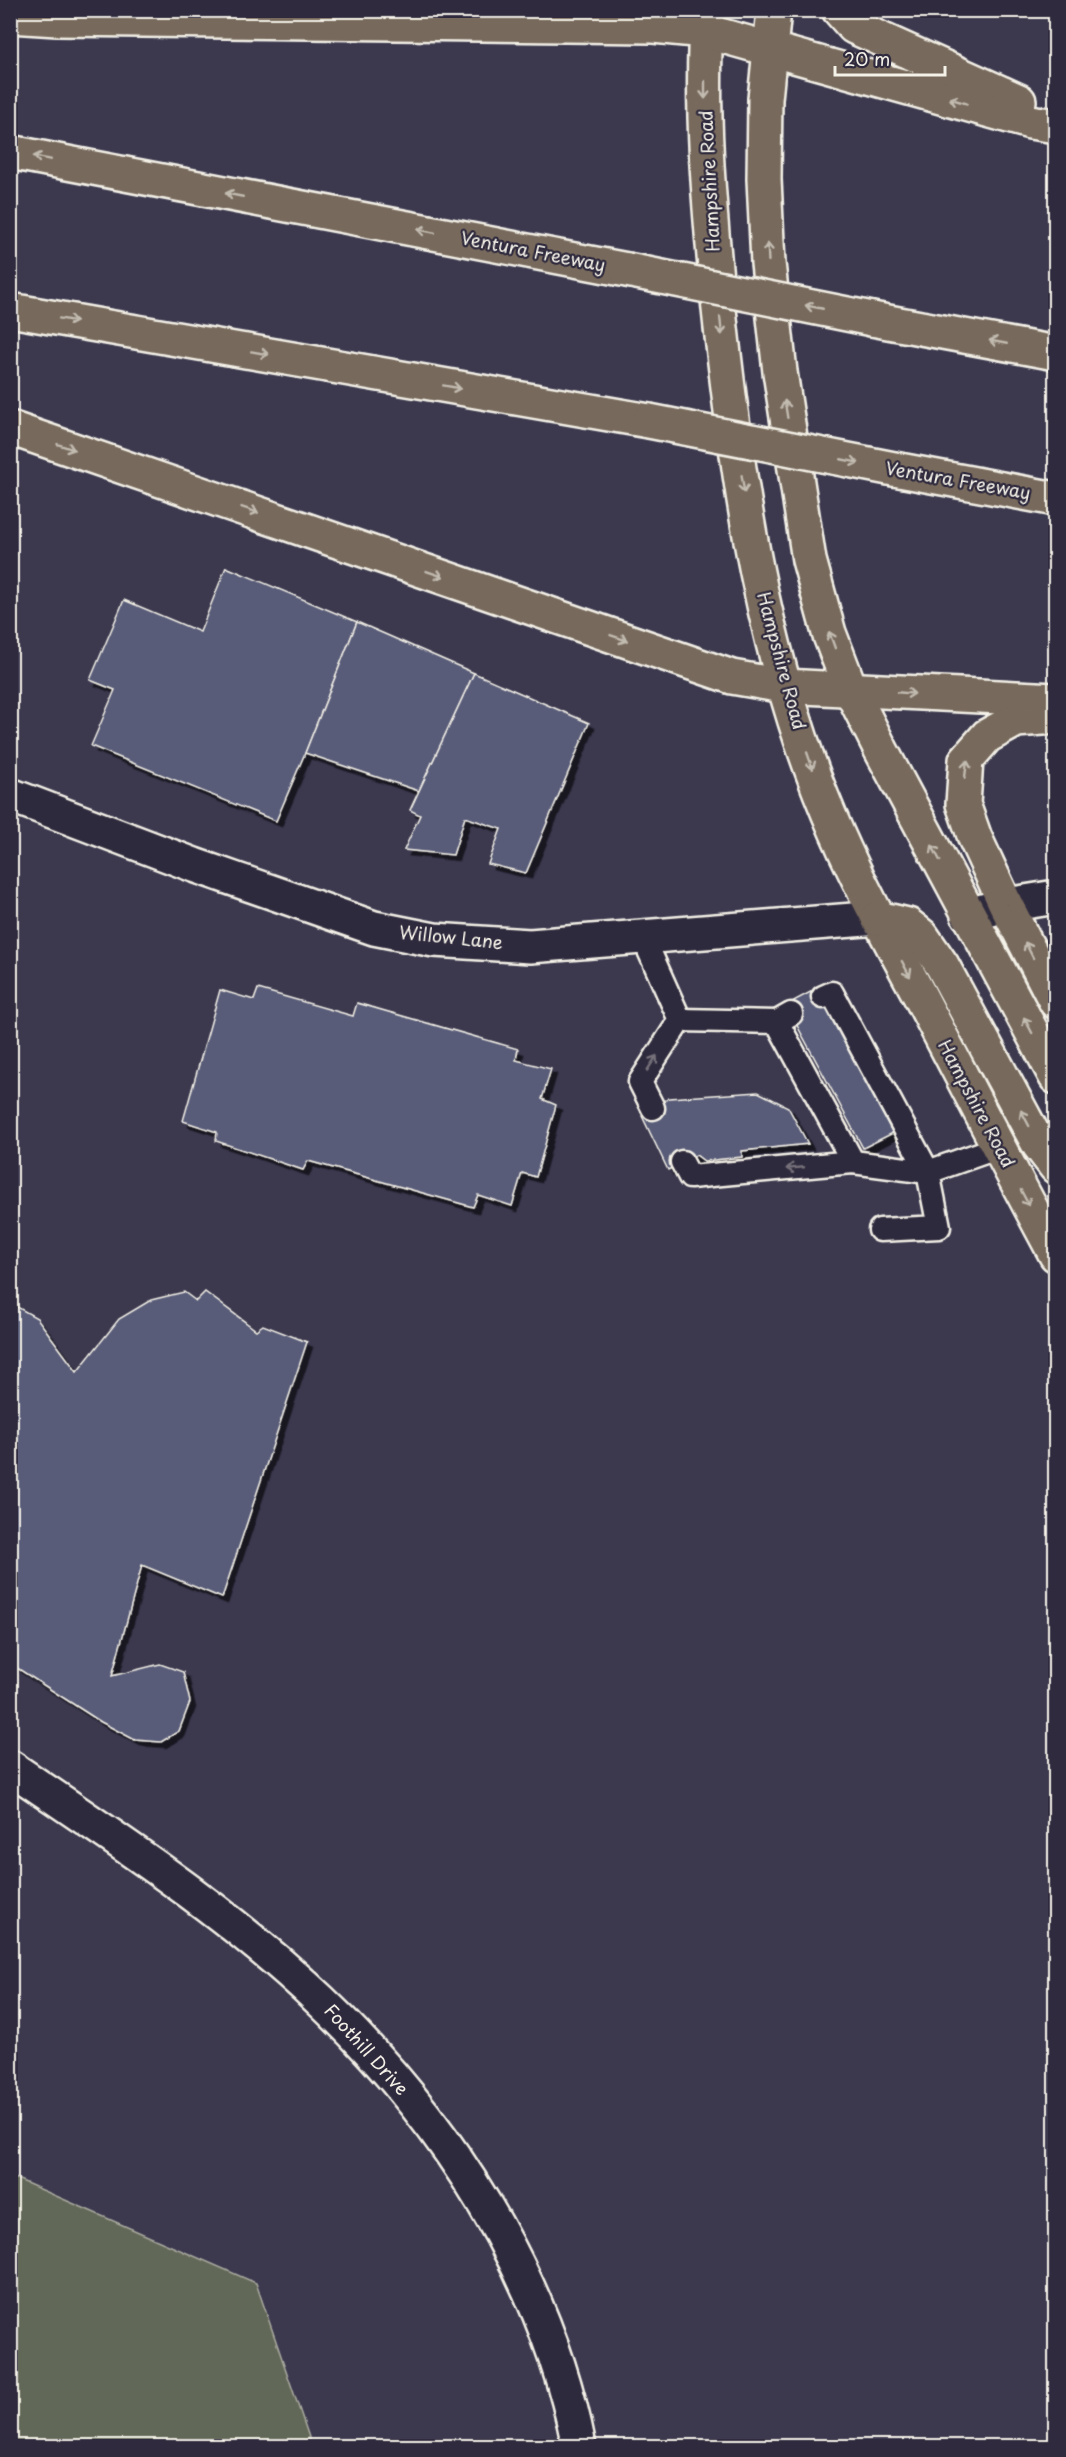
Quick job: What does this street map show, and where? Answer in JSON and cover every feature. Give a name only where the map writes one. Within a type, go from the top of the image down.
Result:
[{"type":"main road","points":[[774,10],[765,99],[764,179],[768,263],[780,372],[809,560],[829,633],[850,688],[968,915],[1056,1077]]},
{"type":"main road","points":[[839,10],[854,27],[1056,119]]},
{"type":"main road","points":[[10,16],[653,26],[706,21],[770,48],[1030,122],[1056,126]]},
{"type":"main road","name":"Hampshire Road","points":[[706,21],[705,112],[712,236],[725,364],[742,481],[766,618],[784,686],[837,833],[878,918],[1056,1255]]},
{"type":"main road","name":"Ventura Freeway","points":[[10,152],[1056,353]]},
{"type":"main road","name":"Ventura Freeway","points":[[10,310],[649,421],[1056,499]]},
{"type":"main road","points":[[10,428],[724,674],[784,686],[1056,700]]},
{"type":"main road","points":[[1056,717],[1016,720],[987,736],[966,760],[963,804],[975,838],[1006,905],[1056,1002]]},
{"type":"main road","points":[[878,918],[908,925],[922,936],[942,965],[1039,1145],[1056,1167]]},
{"type":"street","name":"Willow Lane","points":[[10,795],[194,865],[374,928],[434,940],[530,946],[878,918]]},
{"type":"street","points":[[968,915],[1006,905],[1056,897]]},
{"type":"street","name":"Foothill Drive","points":[[10,1767],[165,1873],[251,1940],[321,2001],[383,2065],[439,2134],[504,2237],[544,2324],[571,2405],[579,2446]]},
{"type":"lane","points":[[643,937],[680,1020]]},
{"type":"lane","points":[[823,997],[831,993],[844,1027],[880,1095],[928,1172],[939,1227],[880,1230]]},
{"type":"lane","points":[[680,1020],[784,1018],[837,1117],[853,1162]]},
{"type":"lane","points":[[653,1108],[640,1082],[680,1020]]},
{"type":"lane","points":[[682,1162],[690,1177],[853,1162],[928,1172],[999,1147]]},
{"type":"green space","points":[[10,2176],[256,2283],[312,2446],[11,2446]]},
{"type":"building","points":[[226,567],[357,622],[276,821],[91,746],[115,690],[90,680],[124,600],[200,632]]},
{"type":"building","points":[[357,622],[474,673],[419,791],[305,753]]},
{"type":"building","points":[[474,673],[589,723],[526,873],[488,864],[501,829],[465,817],[453,855],[404,850],[420,815],[410,810]]},
{"type":"building","points":[[818,988],[893,1133],[863,1148],[786,1005]]},
{"type":"building","points":[[258,989],[353,1016],[357,1003],[518,1049],[516,1060],[551,1069],[542,1099],[556,1105],[536,1177],[522,1173],[512,1206],[478,1195],[473,1207],[308,1161],[303,1170],[216,1141],[217,1132],[183,1121],[220,990],[254,1000]]},
{"type":"building","points":[[758,1092],[788,1107],[808,1144],[742,1151],[742,1157],[704,1161],[696,1155],[668,1170],[642,1116],[669,1098]]},
{"type":"building","points":[[184,1292],[196,1301],[205,1292],[256,1330],[263,1325],[307,1342],[222,1598],[142,1565],[112,1676],[160,1664],[183,1672],[190,1702],[179,1731],[161,1742],[135,1740],[101,1722],[14,1666],[10,1647],[10,1303],[37,1318],[77,1372],[119,1319],[151,1300]]}]
